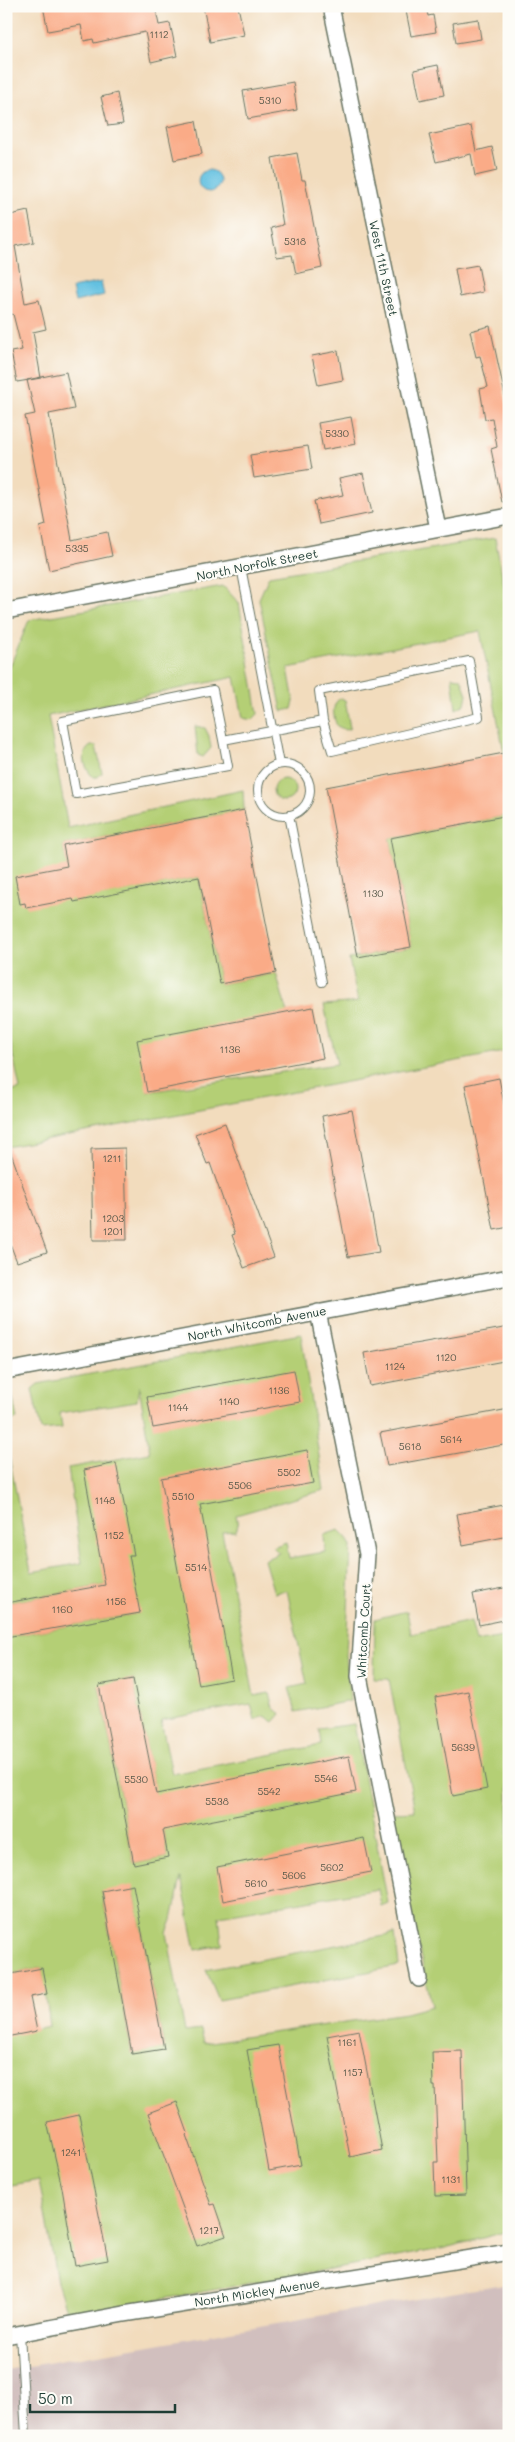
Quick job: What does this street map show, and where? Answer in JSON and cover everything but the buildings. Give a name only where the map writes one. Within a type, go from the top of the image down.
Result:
[{"type":"street","name":"West 11th Street","points":[[331,6],[438,529]]},
{"type":"street","name":"North Norfolk Street","points":[[6,612],[509,516]]},
{"type":"street","name":"North Whitcomb Avenue","points":[[6,1371],[509,1277]]},
{"type":"street","name":"Whitcomb Court","points":[[318,1312],[366,1554],[359,1676],[418,1979]]},
{"type":"street","name":"North Mickley Avenue","points":[[13,2335],[124,2314],[509,2252]]},
{"type":"lane","points":[[241,567],[279,764]]},
{"type":"lane","points":[[469,661],[479,717],[332,751],[324,721],[319,691],[469,661]]},
{"type":"lane","points":[[213,690],[224,740],[228,766],[76,794],[63,721],[213,690]]},
{"type":"lane","points":[[224,740],[324,721]]},
{"type":"lane","points":[[279,764],[296,766],[303,772],[310,787],[307,803],[302,810],[289,816],[270,812],[264,807],[258,791],[263,774],[270,767],[279,764]]},
{"type":"lane","points":[[289,816],[322,982]]},
{"type":"lane","points":[[13,2335],[26,2436]]},
{"type":"shaded area","points":[[509,2283],[509,2436],[6,2436],[6,2370]]},
{"type":"green space","points":[[495,538],[509,611],[509,777],[480,631],[288,668],[294,702],[292,709],[282,711],[259,599],[269,576]]},
{"type":"green space","points":[[223,586],[239,603],[258,714],[252,720],[243,718],[235,677],[48,716],[68,828],[243,790],[244,810],[63,845],[74,901],[199,877],[220,984],[276,973],[287,1012],[147,1092],[337,1064],[324,1005],[358,1002],[349,959],[411,947],[390,838],[509,815],[509,1051],[6,1147],[6,1093],[20,1089],[6,1020],[6,676],[29,620]]},
{"type":"green space","points":[[452,677],[461,678],[467,694],[465,704],[456,709]]},
{"type":"green space","points":[[340,698],[345,700],[350,728],[346,730],[337,726],[334,715],[335,704]]},
{"type":"green space","points":[[195,726],[205,728],[209,736],[211,748],[203,757],[198,755]]},
{"type":"green space","points":[[91,746],[96,746],[102,773],[98,777],[93,777],[90,774],[84,761],[85,753]]},
{"type":"green space","points":[[284,779],[292,782],[295,790],[292,798],[284,801],[276,798],[273,790],[276,782]]},
{"type":"green space","points":[[301,1334],[324,1490],[236,1515],[238,1525],[236,1531],[222,1532],[254,1696],[269,1693],[273,1708],[281,1714],[274,1722],[265,1716],[255,1720],[251,1704],[161,1720],[172,1774],[321,1745],[319,1729],[354,1724],[388,1903],[381,1906],[378,1889],[219,1916],[222,1945],[196,1950],[181,1878],[172,1920],[167,1933],[185,2032],[201,2030],[204,2043],[406,2013],[432,2006],[407,1897],[393,1812],[415,1811],[389,1679],[374,1679],[375,1619],[407,1611],[411,1634],[471,1621],[476,1642],[508,1636],[509,2231],[441,2249],[68,2316],[57,2282],[39,2180],[6,2186],[6,2035],[50,2026],[42,1968],[12,1974],[6,1971],[6,1637],[139,1613],[133,1580],[6,1603],[6,1440],[31,1572],[82,1563],[68,1468],[150,1453],[139,1386],[137,1401],[60,1413],[62,1428],[41,1430],[32,1389],[38,1384]],"holes":[[[133,1679],[168,1857],[134,1864],[99,1686]],[[133,1886],[164,2048],[132,2054],[102,1892]]]},
{"type":"green space","points":[[11,1389],[17,1419],[6,1423],[6,1390]]},
{"type":"green space","points":[[339,1530],[351,1546],[346,1654],[350,1701],[296,1712],[289,1688],[307,1684],[287,1590],[274,1593],[264,1560],[279,1553],[273,1547],[286,1542],[289,1558],[325,1552],[324,1535]]},
{"type":"green space","points":[[395,1934],[399,1966],[219,2000],[206,1970]]},
{"type":"water","points":[[209,170],[217,173],[220,181],[217,189],[209,192],[201,189],[198,181],[201,173]]},
{"type":"water","points":[[101,282],[104,295],[75,302],[72,288]]}]
